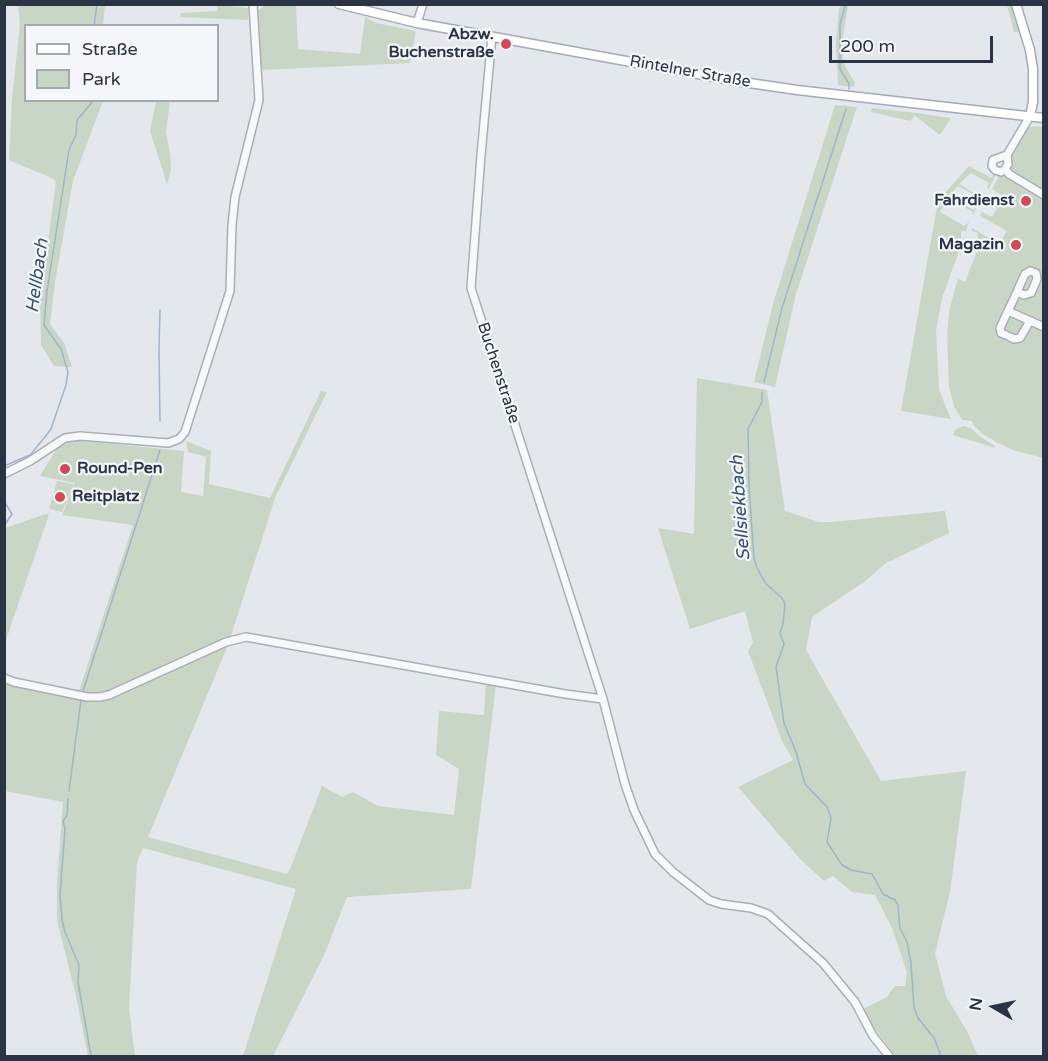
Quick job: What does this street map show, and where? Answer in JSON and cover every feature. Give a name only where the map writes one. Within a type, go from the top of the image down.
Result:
[{"type":"main road","name":"Rintelner Straße","points":[[339,4],[417,23],[776,87],[1044,118]]},
{"type":"main road","points":[[1016,4],[1030,50],[1033,69],[1033,102],[1030,116]]},
{"type":"street","points":[[4,474],[30,461],[55,443],[71,436],[168,442],[179,438],[185,432],[230,291],[235,197],[259,100],[253,4]]},
{"type":"street","points":[[417,23],[423,4]]},
{"type":"street","name":"Buchenstraße","points":[[492,36],[471,288],[603,699],[628,797],[655,854],[673,872],[709,900],[757,910],[774,918],[832,972],[855,1002],[873,1036],[889,1056]]},
{"type":"street","points":[[1007,154],[1008,164],[1005,169],[1001,172],[995,170],[992,166],[993,160],[1007,154],[1030,116]]},
{"type":"street","points":[[1005,169],[1009,174],[1044,195]]},
{"type":"street","points":[[1017,292],[1000,328],[1001,333],[1014,339],[1020,338],[1030,321]]},
{"type":"street","points":[[1008,311],[1044,327]]},
{"type":"street","points":[[4,678],[77,695],[100,697],[226,642],[246,638],[603,699]]},
{"type":"green space","points":[[18,5],[105,5],[103,24],[24,24],[24,102],[103,102],[73,181],[50,324],[64,343],[72,367],[54,366],[41,345],[40,300],[56,182],[54,179],[9,160],[12,99],[20,24]]},
{"type":"green space","points":[[218,5],[248,8],[248,20],[180,17],[181,13],[217,11]]},
{"type":"green space","points":[[266,5],[296,6],[298,49],[360,54],[365,17],[376,23],[416,31],[410,63],[262,70],[259,66],[255,34],[257,11]]},
{"type":"green space","points":[[842,5],[848,5],[841,49],[845,66],[855,83],[854,87],[838,85],[836,43],[839,9]]},
{"type":"green space","points":[[1007,5],[1013,5],[1020,32],[1014,32]]},
{"type":"green space","points":[[156,102],[170,102],[166,132],[171,170],[167,184],[150,131]]},
{"type":"green space","points":[[835,105],[857,107],[796,294],[775,387],[754,382],[773,304]]},
{"type":"green space","points":[[872,108],[951,118],[940,135],[915,116],[910,121],[871,112]]},
{"type":"green space","points":[[1043,126],[1043,458],[1013,450],[983,434],[972,421],[962,420],[954,406],[949,387],[947,333],[950,307],[958,279],[965,282],[977,251],[978,233],[972,231],[972,228],[999,244],[1007,231],[980,216],[982,212],[992,217],[997,208],[985,202],[986,200],[998,206],[1003,196],[992,189],[1000,174],[1005,175],[1009,166],[1009,156],[1028,127]]},
{"type":"green space","points":[[969,166],[991,178],[996,174],[989,189],[987,188],[989,183],[971,173],[959,184],[979,196],[976,201],[977,196],[958,186],[949,196],[973,210],[977,207],[972,216],[973,212],[948,198],[940,212],[964,226],[969,222],[966,231],[961,231],[961,246],[942,298],[936,330],[939,390],[951,419],[901,411],[938,201]]},
{"type":"green space","points":[[697,378],[767,390],[785,511],[819,522],[832,522],[945,511],[949,533],[886,563],[864,582],[812,617],[806,650],[881,781],[966,771],[950,892],[935,953],[946,996],[967,1031],[978,1056],[895,1056],[861,1010],[887,997],[895,986],[905,986],[907,972],[892,928],[875,895],[852,892],[833,876],[824,881],[800,859],[738,787],[793,760],[782,741],[748,651],[753,643],[745,611],[690,629],[658,528],[694,534]]},
{"type":"green space","points":[[321,391],[327,392],[275,498],[230,639],[105,693],[79,691],[133,525],[62,515],[75,483],[40,476],[57,448],[72,441],[81,441],[184,451],[181,492],[203,496],[206,457],[188,452],[186,441],[211,451],[209,484],[270,498]]},
{"type":"green space","points":[[964,426],[971,428],[995,448],[953,435],[956,429]]},
{"type":"green space","name":"Reitplatz","points":[[57,481],[74,484],[62,512],[49,509]]},
{"type":"green space","points":[[49,513],[47,520],[5,643],[5,528]]},
{"type":"green space","points":[[228,645],[148,837],[287,874],[322,786],[342,797],[353,792],[378,806],[454,815],[459,769],[436,755],[439,711],[484,715],[486,682],[496,685],[471,889],[347,897],[325,953],[273,1056],[243,1056],[296,889],[143,848],[137,862],[129,1008],[135,1056],[88,1056],[57,920],[57,883],[63,802],[5,791],[4,680],[92,699]]},
{"type":"waterway","name":"Hellbach","points":[[94,24],[97,4]]},
{"type":"waterway","name":"Sellsiekbach","points":[[846,4],[840,24],[840,69],[849,84],[849,89]]},
{"type":"waterway","name":"Hellbach","points":[[4,466],[30,455],[45,437],[51,429],[66,385],[68,372],[61,349],[44,325],[47,291],[69,150],[76,135],[77,120],[92,102]]},
{"type":"waterway","name":"Sellsiekbach","points":[[764,382],[782,308],[846,109]]},
{"type":"waterway","points":[[160,310],[160,421]]},
{"type":"waterway","name":"Sellsiekbach","points":[[762,392],[762,402],[748,429],[749,486],[754,558],[757,568],[766,584],[782,598],[785,604],[780,633],[784,644],[776,667],[784,723],[796,752],[805,784],[827,807],[831,818],[827,842],[842,865],[851,870],[872,874],[883,894],[895,900],[898,905],[900,928],[907,942],[911,963],[914,1007],[918,1018],[934,1038],[941,1056]]},
{"type":"waterway","points":[[83,691],[160,450]]},
{"type":"waterway","name":"Hellbach","points":[[4,501],[12,514],[4,526]]},
{"type":"waterway","points":[[69,791],[81,700]]},
{"type":"waterway","points":[[68,799],[67,815],[63,821],[65,829],[60,895],[62,920],[79,965],[78,982],[91,1056]]},
{"type":"place","name":"Abzw. Buchenstraße","points":[[506,44]]},
{"type":"place","name":"Fahrdienst","points":[[1026,201]]},
{"type":"place","name":"Magazin","points":[[1016,245]]},
{"type":"place","name":"Round-Pen","points":[[65,469]]},
{"type":"place","name":"Reitplatz","points":[[60,497]]}]
